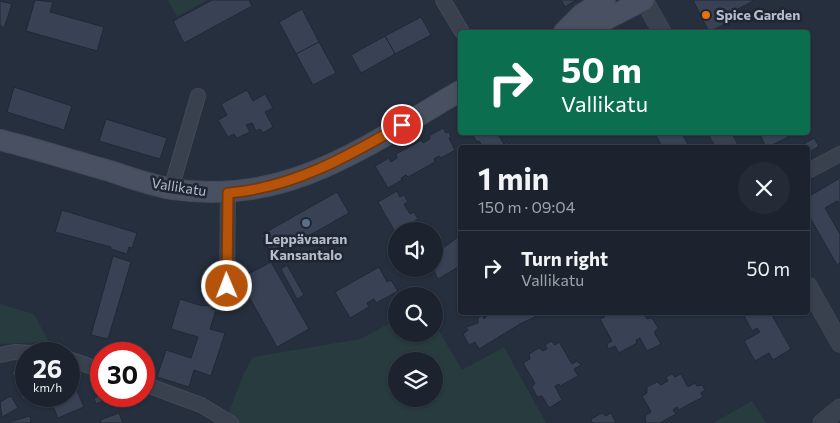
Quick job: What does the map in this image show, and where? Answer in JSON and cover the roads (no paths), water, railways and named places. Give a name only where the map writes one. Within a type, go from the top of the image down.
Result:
[{"type":"main road","points":[[566,30],[582,14],[605,0]]},
{"type":"main road","points":[[577,30],[591,27],[644,0]]},
{"type":"main road","name":"Vallikatu","points":[[0,140],[171,188],[228,193],[266,188],[314,172],[353,153],[458,92]]},
{"type":"street","points":[[443,0],[461,30]]},
{"type":"street","points":[[644,0],[661,30]]},
{"type":"street","points":[[171,188],[198,96]]},
{"type":"street","points":[[810,170],[840,154]]},
{"type":"street","points":[[227,286],[228,193]]},
{"type":"street","points":[[810,290],[840,343]]},
{"type":"street","points":[[155,388],[200,405],[231,423]]},
{"type":"street","points":[[822,423],[840,408]]},
{"type":"place","name":"Spice Garden","points":[[706,15]]},
{"type":"place","name":"Leppävaaran Kansantalo","points":[[306,223]]}]
